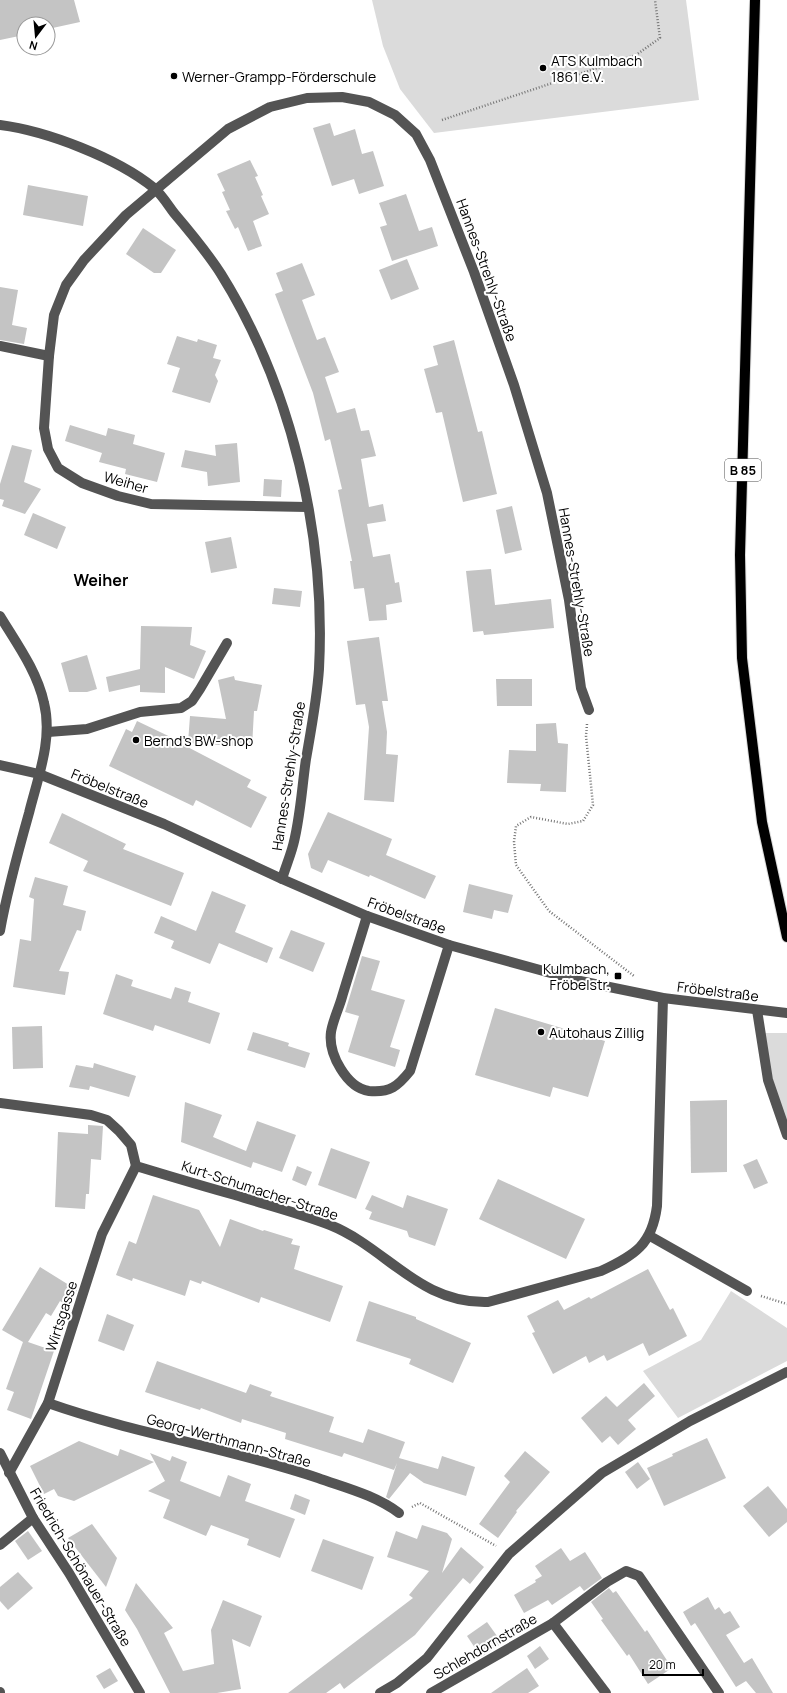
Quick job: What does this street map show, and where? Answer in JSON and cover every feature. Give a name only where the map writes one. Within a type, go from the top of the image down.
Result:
[{"type":"main road","name":"B 85","points":[[755,0],[740,555],[742,658],[762,822],[787,936]]},
{"type":"street","name":"Hannes-Strehly-Straße","points":[[155,189],[228,129],[270,107],[307,98],[342,97],[369,102],[395,115],[416,134],[430,160],[468,258],[516,392],[547,494],[569,600],[582,688],[589,710]]},
{"type":"street","name":"Hannes-Strehly-Straße","points":[[0,125],[15,127],[62,141],[117,164],[155,189],[205,249],[242,308],[266,363],[293,438],[316,557],[320,623],[319,671],[293,847],[282,879]]},
{"type":"street","name":"Weiher","points":[[155,189],[126,215],[84,260],[66,285],[54,315],[49,356],[44,428],[48,449],[58,468],[82,483],[118,496],[151,504],[307,507]]},
{"type":"street","points":[[0,346],[49,356]]},
{"type":"street","points":[[0,616],[36,675],[44,703],[48,732],[39,774],[5,902],[0,931]]},
{"type":"street","points":[[48,732],[87,729],[140,712],[181,708],[192,701],[227,643]]},
{"type":"street","name":"Fröbelstraße","points":[[0,765],[39,774],[164,824],[282,879],[367,916],[449,945],[580,981],[663,998],[787,1013]]},
{"type":"street","points":[[367,916],[331,1033],[334,1055],[341,1072],[354,1084],[364,1090],[391,1090],[402,1082],[410,1071],[449,945]]},
{"type":"street","name":"Kurt-Schumacher-Straße","points":[[136,1166],[292,1212],[331,1226],[372,1249],[405,1275],[430,1289],[473,1302],[488,1302],[601,1270],[618,1263],[639,1248],[650,1236],[655,1220],[657,1206],[663,998]]},
{"type":"street","points":[[757,1010],[768,1080],[787,1135]]},
{"type":"street","points":[[0,1104],[91,1115],[107,1120],[119,1131],[130,1145],[136,1166]]},
{"type":"street","name":"Wirtsgasse","points":[[10,1473],[48,1403],[102,1234],[136,1166]]},
{"type":"street","points":[[650,1236],[747,1291]]},
{"type":"street","points":[[380,1693],[397,1683],[427,1658],[509,1554],[602,1473],[690,1421],[787,1372]]},
{"type":"street","name":"Georg-Werthmann-Straße","points":[[48,1403],[94,1419],[298,1471],[377,1500],[399,1513]]},
{"type":"street","name":"Friedrich-Schönauer-Straße","points":[[0,1453],[33,1518],[69,1573],[140,1693]]},
{"type":"street","points":[[0,1545],[33,1518]]},
{"type":"street","name":"Schlehdornstraße","points":[[431,1693],[553,1623],[607,1582],[626,1571],[639,1576],[719,1693]]},
{"type":"street","name":"Schlehdornstraße","points":[[553,1623],[606,1693]]},
{"type":"path","points":[[442,120],[636,55],[660,38],[655,0]]},
{"type":"path","points":[[589,710],[586,736],[593,805],[583,821],[568,824],[532,816],[516,826],[514,842],[516,865],[549,911],[638,979]]},
{"type":"path","points":[[747,1291],[787,1304]]},
{"type":"path","points":[[420,1503],[509,1554]]},
{"type":"shaded area","name":"ATS Kulmbach 1861 e.V.","points":[[372,0],[686,0],[699,100],[434,133],[400,89],[383,46]]},
{"type":"shaded area","points":[[761,1033],[787,1033],[787,1135]]},
{"type":"shaded area","points":[[731,1291],[787,1328],[787,1361],[678,1418],[643,1371],[701,1340]]},
{"type":"building","points":[[0,0],[74,0],[80,22],[56,27],[56,16],[16,16],[16,37],[0,40]]},
{"type":"building","points":[[330,123],[334,136],[355,129],[362,154],[373,151],[384,186],[359,194],[354,179],[332,186],[313,128]]},
{"type":"building","points":[[250,160],[258,176],[255,177],[269,214],[253,221],[262,246],[248,251],[238,227],[235,229],[226,211],[230,210],[222,192],[225,191],[217,174]]},
{"type":"building","points":[[28,185],[88,196],[83,226],[23,215]]},
{"type":"building","points":[[406,194],[419,231],[432,227],[438,246],[392,261],[380,227],[387,225],[379,203]]},
{"type":"building","points":[[143,228],[176,250],[161,273],[154,273],[126,254]]},
{"type":"building","points":[[407,259],[419,289],[391,300],[379,270]]},
{"type":"building","points":[[302,263],[315,295],[302,300],[317,340],[325,337],[339,372],[325,377],[337,413],[355,408],[361,431],[369,430],[376,456],[361,459],[369,507],[383,504],[386,521],[367,524],[373,557],[390,554],[395,583],[399,582],[402,602],[386,605],[387,620],[369,621],[364,588],[354,589],[350,561],[352,561],[338,490],[342,489],[330,439],[325,441],[313,393],[275,294],[283,291],[276,273]]},
{"type":"building","points":[[0,287],[18,290],[12,325],[27,328],[24,344],[0,340]]},
{"type":"building","points":[[177,336],[197,342],[198,339],[217,345],[213,358],[221,360],[215,375],[218,381],[210,403],[172,392],[180,368],[167,364]]},
{"type":"building","points":[[454,340],[478,432],[482,431],[497,494],[463,502],[442,412],[436,413],[424,369],[438,365],[433,346]]},
{"type":"building","points":[[70,425],[106,436],[108,428],[135,435],[133,444],[165,453],[157,482],[125,474],[126,469],[99,462],[102,453],[65,441]]},
{"type":"building","points":[[237,443],[240,482],[208,486],[207,472],[181,467],[185,450],[216,456],[215,445]]},
{"type":"building","points":[[12,445],[32,450],[24,482],[41,489],[25,514],[2,506],[4,500],[0,499],[0,484]]},
{"type":"building","points":[[264,479],[282,480],[281,497],[263,496]]},
{"type":"building","points":[[512,506],[522,550],[505,554],[496,510]]},
{"type":"building","points":[[33,513],[66,527],[57,549],[24,535]]},
{"type":"building","points":[[231,537],[237,568],[211,573],[205,542]]},
{"type":"building","points":[[491,569],[495,605],[551,599],[554,628],[484,635],[483,631],[473,632],[466,571]]},
{"type":"building","points":[[274,588],[302,591],[300,607],[272,604]]},
{"type":"building","points":[[141,626],[192,627],[190,645],[206,651],[194,679],[165,667],[165,693],[140,692],[140,685],[109,692],[106,677],[140,669]]},
{"type":"building","points":[[379,637],[388,701],[382,701],[387,732],[386,754],[398,755],[394,802],[364,800],[369,727],[365,704],[356,705],[347,641]]},
{"type":"building","points":[[87,655],[97,689],[87,692],[69,692],[61,663]]},
{"type":"building","points":[[234,676],[235,680],[262,685],[257,711],[254,711],[252,747],[188,743],[190,716],[226,719],[218,680]]},
{"type":"building","points":[[496,679],[532,679],[532,706],[497,706]]},
{"type":"building","points":[[137,721],[181,742],[178,742],[251,780],[247,787],[267,797],[251,828],[196,800],[193,806],[109,766],[126,729],[132,732]]},
{"type":"building","points":[[556,723],[558,743],[568,744],[566,792],[540,791],[541,784],[507,783],[509,750],[536,751],[536,724]]},
{"type":"building","points":[[328,812],[392,839],[386,855],[436,876],[425,899],[370,875],[369,877],[328,860],[322,873],[311,868],[308,854]]},
{"type":"building","points":[[62,813],[126,844],[123,849],[184,873],[171,906],[83,871],[88,861],[49,843]]},
{"type":"building","points":[[35,877],[68,886],[63,905],[86,911],[81,931],[77,930],[59,971],[69,972],[65,995],[13,987],[20,939],[31,941],[34,899],[29,897]]},
{"type":"building","points":[[469,884],[513,895],[508,913],[494,910],[492,919],[463,912]]},
{"type":"building","points":[[212,891],[246,905],[235,932],[273,948],[267,963],[219,943],[210,964],[171,948],[174,941],[154,933],[161,916],[196,931]]},
{"type":"building","points":[[291,930],[325,943],[313,972],[279,958]]},
{"type":"building","points":[[362,956],[380,961],[371,990],[405,1000],[390,1047],[400,1050],[395,1067],[348,1052],[359,1016],[345,1012]]},
{"type":"building","points":[[116,974],[133,980],[131,986],[171,999],[175,987],[191,992],[188,1002],[220,1013],[210,1044],[155,1025],[153,1031],[103,1014]]},
{"type":"building","points":[[495,1008],[605,1041],[588,1097],[553,1087],[550,1097],[475,1075]]},
{"type":"building","points":[[42,1026],[43,1068],[13,1069],[12,1027]]},
{"type":"building","points":[[253,1032],[289,1043],[288,1046],[310,1053],[305,1068],[247,1050]]},
{"type":"building","points":[[94,1063],[136,1076],[129,1097],[90,1086],[89,1090],[69,1087],[76,1065],[93,1068]]},
{"type":"building","points":[[727,1100],[727,1172],[691,1173],[690,1101]]},
{"type":"building","points":[[185,1102],[222,1115],[213,1137],[246,1151],[257,1121],[296,1135],[282,1172],[253,1162],[251,1168],[181,1142]]},
{"type":"building","points":[[88,1125],[103,1126],[101,1160],[91,1159],[89,1194],[86,1194],[85,1209],[55,1207],[58,1132],[88,1134]]},
{"type":"building","points":[[331,1148],[370,1162],[356,1199],[318,1185]]},
{"type":"building","points":[[757,1159],[768,1183],[754,1189],[743,1165]]},
{"type":"building","points":[[297,1166],[312,1172],[306,1186],[292,1180]]},
{"type":"building","points":[[498,1179],[585,1219],[566,1259],[479,1219]]},
{"type":"building","points":[[153,1195],[199,1210],[220,1247],[230,1219],[263,1231],[264,1230],[293,1239],[291,1244],[300,1246],[294,1269],[343,1286],[330,1322],[261,1297],[259,1303],[202,1281],[201,1284],[190,1280],[185,1296],[133,1278],[132,1281],[116,1275],[129,1241],[136,1244]]},
{"type":"building","points":[[372,1195],[403,1208],[407,1195],[448,1209],[435,1246],[409,1237],[407,1231],[369,1219],[372,1212],[365,1209]]},
{"type":"building","points":[[40,1267],[77,1290],[68,1306],[60,1301],[51,1316],[46,1313],[28,1342],[54,1351],[31,1419],[7,1410],[14,1392],[6,1389],[23,1342],[2,1330]]},
{"type":"building","points":[[648,1269],[670,1310],[673,1308],[687,1336],[649,1356],[643,1343],[607,1361],[604,1355],[589,1363],[586,1356],[553,1374],[532,1333],[535,1332],[527,1316],[558,1300],[564,1310],[589,1297],[591,1299]]},
{"type":"building","points":[[369,1301],[416,1317],[416,1319],[471,1343],[453,1383],[409,1364],[411,1359],[356,1341]]},
{"type":"building","points":[[107,1314],[134,1325],[124,1351],[98,1341]]},
{"type":"building","points":[[157,1361],[246,1393],[250,1384],[272,1392],[270,1396],[334,1417],[329,1432],[363,1443],[368,1429],[405,1442],[399,1458],[438,1469],[442,1456],[475,1467],[466,1496],[424,1483],[410,1473],[389,1499],[386,1497],[397,1463],[394,1470],[344,1453],[342,1457],[285,1439],[286,1433],[242,1419],[241,1423],[201,1408],[200,1410],[145,1392]]},
{"type":"building","points":[[644,1383],[655,1396],[628,1420],[636,1429],[618,1445],[610,1436],[602,1443],[581,1418],[606,1396],[617,1407]]},
{"type":"building","points":[[707,1438],[726,1478],[664,1506],[647,1468],[673,1456],[672,1454]]},
{"type":"building","points":[[79,1441],[118,1456],[120,1449],[154,1462],[74,1501],[58,1496],[54,1489],[44,1494],[30,1466]]},
{"type":"building","points":[[525,1451],[550,1472],[516,1511],[517,1512],[498,1538],[479,1524],[510,1482],[504,1476]]},
{"type":"building","points":[[150,1453],[170,1461],[172,1456],[187,1462],[180,1481],[220,1497],[228,1475],[251,1484],[245,1501],[295,1519],[280,1558],[247,1545],[249,1539],[211,1525],[206,1536],[163,1518],[170,1500],[148,1491],[165,1481]]},
{"type":"building","points":[[638,1462],[650,1479],[637,1489],[625,1472]]},
{"type":"building","points":[[768,1486],[787,1509],[787,1522],[769,1537],[743,1506]]},
{"type":"building","points":[[295,1494],[310,1500],[305,1515],[290,1509]]},
{"type":"building","points":[[92,1524],[117,1558],[106,1587],[68,1538]]},
{"type":"building","points":[[422,1525],[447,1533],[452,1539],[442,1573],[461,1547],[484,1567],[470,1584],[463,1578],[415,1635],[344,1689],[340,1683],[326,1693],[288,1693],[413,1598],[409,1595],[429,1571],[387,1557],[396,1531],[417,1539]]},
{"type":"building","points":[[28,1531],[42,1551],[28,1560],[15,1541]]},
{"type":"building","points":[[323,1539],[374,1557],[362,1590],[311,1571]]},
{"type":"building","points":[[561,1548],[570,1561],[585,1552],[602,1578],[584,1591],[580,1586],[552,1605],[548,1600],[524,1613],[514,1595],[536,1582],[535,1580],[542,1576],[535,1566]]},
{"type":"building","points":[[18,1572],[33,1588],[8,1610],[0,1601],[0,1587]]},
{"type":"building","points":[[136,1583],[173,1628],[164,1633],[183,1671],[214,1664],[211,1630],[223,1600],[262,1616],[250,1647],[232,1639],[241,1689],[217,1693],[170,1693],[137,1629],[125,1610]]},
{"type":"building","points":[[609,1588],[613,1593],[616,1591],[645,1632],[647,1630],[672,1668],[648,1684],[629,1654],[627,1656],[601,1620],[603,1619],[591,1602]]},
{"type":"building","points":[[708,1597],[715,1610],[719,1607],[724,1614],[730,1611],[740,1627],[726,1635],[744,1663],[752,1658],[773,1693],[756,1693],[746,1681],[736,1687],[695,1623],[691,1626],[683,1612]]},
{"type":"building","points":[[487,1622],[502,1643],[481,1657],[467,1636]]},
{"type":"building","points":[[540,1646],[549,1659],[535,1669],[527,1656]]},
{"type":"building","points":[[110,1668],[118,1681],[104,1689],[96,1676]]},
{"type":"building","points":[[527,1668],[539,1686],[528,1693],[491,1693]]},
{"type":"place","name":"ATS Kulmbach 1861 e.V.","points":[[543,68]]},
{"type":"place","name":"Werner-Grampp-Förderschule","points":[[174,76]]},
{"type":"place","name":"Bernd's BW-shop","points":[[136,740]]},
{"type":"place","name":"Kulmbach, Fröbelstr.","points":[[618,976]]},
{"type":"place","name":"Autohaus Zillig","points":[[541,1032]]},
{"type":"district","name":"Weiher","points":[[101,580]]}]
